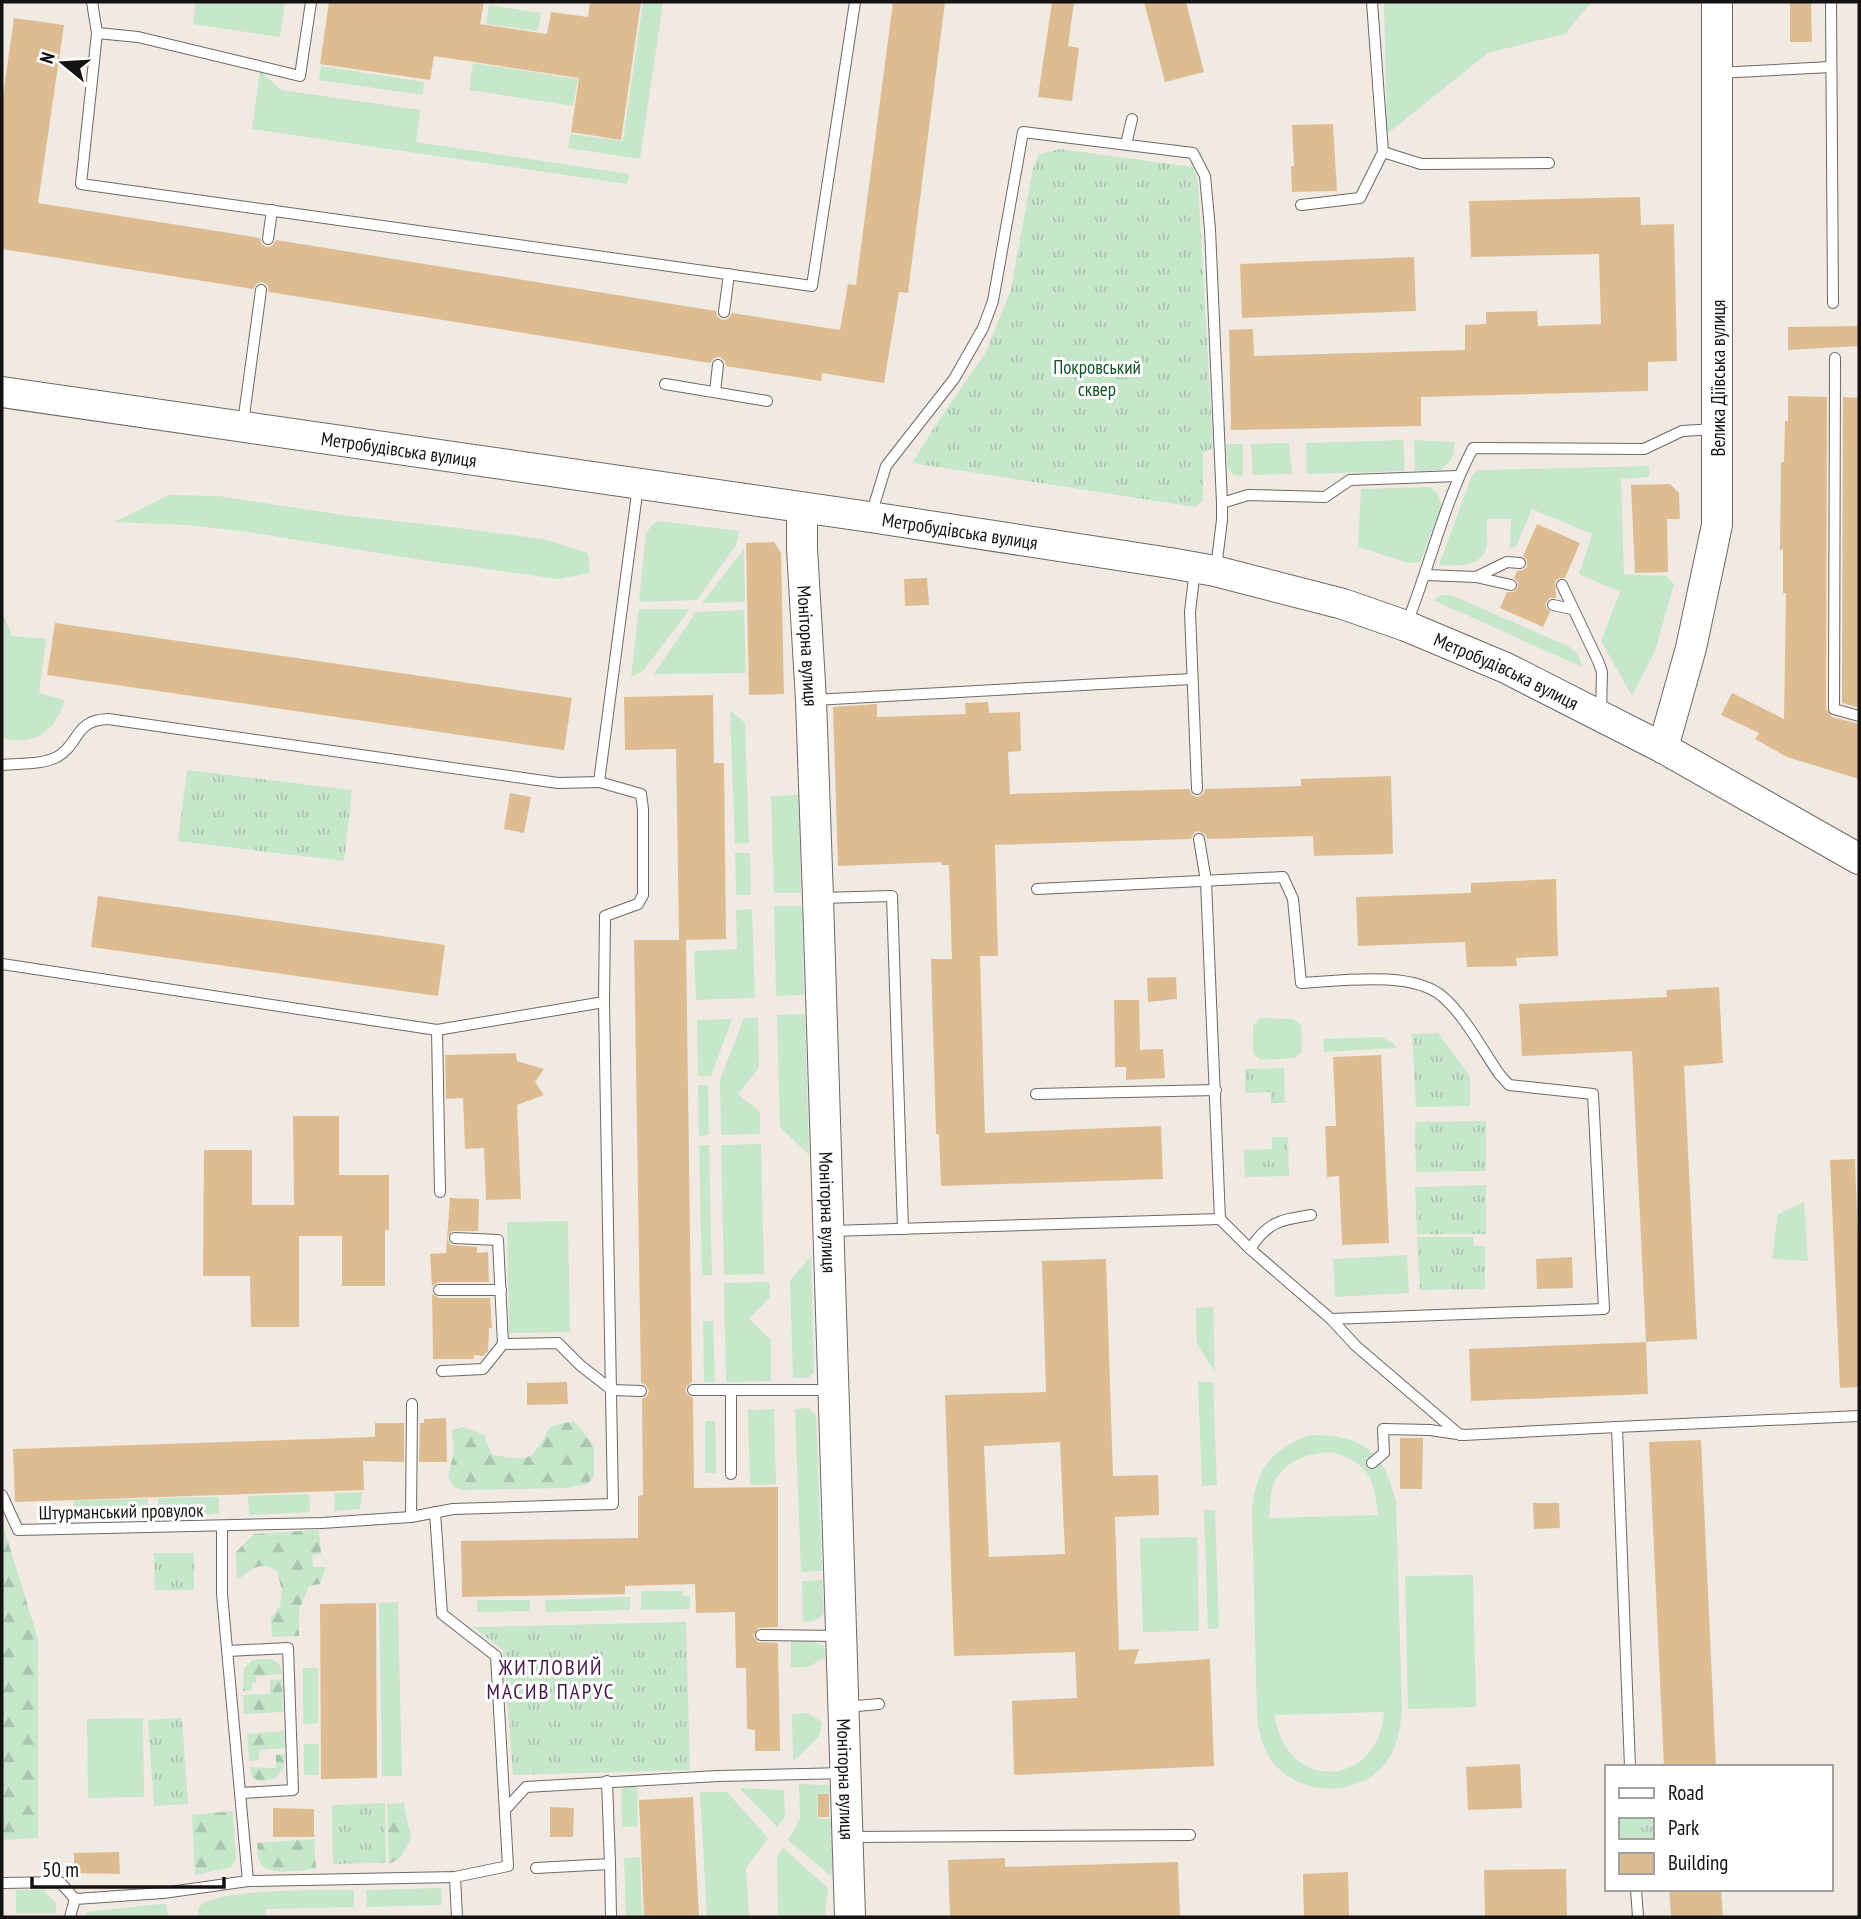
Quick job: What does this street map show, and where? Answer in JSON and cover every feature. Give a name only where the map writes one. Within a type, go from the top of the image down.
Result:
[{"type":"main road","name":"Велика Діївська вулиця","points":[[1663,748],[1691,648],[1717,525],[1717,2]]},
{"type":"main road","name":"Метробудівська вулиця","points":[[2,392],[870,517],[1205,569],[1343,604],[1406,626],[1506,668],[1663,748],[1859,859]]},
{"type":"main road","name":"Моніторна вулиця","points":[[802,508],[818,898],[850,1917]]},
{"type":"lane","points":[[92,2],[97,33],[80,184],[813,286],[855,2]]},
{"type":"lane","points":[[97,33],[138,37],[300,75],[311,2]]},
{"type":"lane","points":[[1301,205],[1360,198],[1383,152],[1372,2]]},
{"type":"lane","points":[[1831,2],[1833,303]]},
{"type":"lane","points":[[1718,73],[1831,67]]},
{"type":"lane","points":[[1126,144],[1132,119]]},
{"type":"lane","points":[[870,517],[886,466],[954,379],[983,328],[993,301],[1023,132],[1193,153],[1205,176],[1210,229],[1222,503],[1222,520],[1189,612],[1197,789]]},
{"type":"lane","points":[[1383,152],[1421,164],[1549,163]]},
{"type":"lane","points":[[268,239],[272,210]]},
{"type":"lane","points":[[724,312],[729,274]]},
{"type":"lane","points":[[243,426],[261,290]]},
{"type":"lane","points":[[1835,358],[1834,709],[1859,716]]},
{"type":"lane","points":[[715,392],[718,365]]},
{"type":"lane","points":[[665,384],[766,401]]},
{"type":"lane","points":[[1406,626],[1426,575],[1458,476],[1474,448],[1644,449],[1682,431],[1718,429]]},
{"type":"lane","points":[[1222,503],[1248,495],[1325,497],[1350,480],[1458,476]]},
{"type":"lane","points":[[599,782],[638,484]]},
{"type":"lane","points":[[1476,578],[1507,562],[1520,562]]},
{"type":"lane","points":[[1426,575],[1476,578],[1511,585]]},
{"type":"lane","points":[[1562,585],[1601,672],[1601,715]]},
{"type":"lane","points":[[1553,605],[1572,609]]},
{"type":"lane","points":[[811,700],[1191,679]]},
{"type":"lane","points":[[2,765],[53,759],[71,745],[81,728],[89,723],[108,719],[558,783],[599,782],[641,794],[643,895],[638,904],[605,916],[604,1002],[613,1504],[453,1509],[411,1517],[222,1526],[222,1594],[248,1881]]},
{"type":"lane","points":[[1199,839],[1206,881],[1220,1219],[1331,1319],[1356,1346],[1460,1435]]},
{"type":"lane","points":[[1037,889],[1283,877],[1293,899],[1301,983],[1410,981],[1442,995],[1509,1085],[1593,1094],[1604,1309],[1331,1319]]},
{"type":"lane","points":[[818,898],[892,896],[903,1229]]},
{"type":"lane","points":[[2,964],[437,1030],[604,1002]]},
{"type":"lane","points":[[437,1030],[440,1192]]},
{"type":"lane","points":[[1036,1094],[1216,1090]]},
{"type":"lane","points":[[1250,1248],[1261,1231],[1280,1220],[1311,1215]]},
{"type":"lane","points":[[828,1231],[1220,1219]]},
{"type":"lane","points":[[442,1371],[484,1369],[503,1344],[498,1240],[455,1238]]},
{"type":"lane","points":[[439,1290],[501,1290]]},
{"type":"lane","points":[[503,1344],[558,1343],[612,1390],[641,1391]]},
{"type":"lane","points":[[693,1390],[833,1390]]},
{"type":"lane","points":[[731,1390],[731,1474]]},
{"type":"lane","points":[[411,1517],[412,1404]]},
{"type":"lane","points":[[1372,1463],[1384,1453],[1383,1429],[1430,1430],[1460,1435],[1859,1416]]},
{"type":"lane","points":[[1617,1427],[1630,1765]]},
{"type":"lane","name":"Штурманський провулок","points":[[2,1495],[18,1531],[222,1526]]},
{"type":"lane","points":[[75,1899],[163,1893],[248,1881],[455,1877],[508,1866],[496,1656],[442,1614],[435,1513]]},
{"type":"lane","points":[[761,1635],[841,1636]]},
{"type":"lane","points":[[228,1651],[288,1648],[293,1790],[241,1793]]},
{"type":"lane","points":[[843,1707],[879,1704]]},
{"type":"lane","points":[[505,1810],[526,1787],[607,1781],[845,1773]]},
{"type":"lane","points":[[607,1781],[611,1917]]},
{"type":"lane","points":[[847,1837],[1049,1838],[1190,1835]]},
{"type":"lane","points":[[536,1868],[610,1864]]},
{"type":"lane","points":[[455,1877],[457,1917]]},
{"type":"lane","points":[[2,1883],[60,1882],[75,1899]]},
{"type":"lane","points":[[1636,1891],[1638,1917]]},
{"type":"lane","points":[[70,1917],[75,1899]]},
{"type":"green space","points":[[196,2],[285,2],[280,37],[193,24]]},
{"type":"green space","points":[[643,2],[663,2],[640,159],[568,148],[570,134],[623,141]]},
{"type":"green space","points":[[1384,2],[1591,2],[1565,34],[1488,53],[1387,134]]},
{"type":"green space","points":[[489,5],[541,13],[538,31],[486,24]]},
{"type":"green space","points":[[473,63],[578,79],[573,106],[469,90]]},
{"type":"green space","points":[[321,66],[424,82],[423,95],[319,80]]},
{"type":"green space","points":[[260,71],[281,90],[420,110],[416,142],[629,174],[627,184],[252,129]]},
{"type":"green space","name":"Покровський сквер","points":[[1060,149],[1193,167],[1198,181],[1213,448],[1203,453],[1203,501],[1195,507],[912,463],[986,352],[1011,289],[1033,168],[1039,154]]},
{"type":"green space","points":[[1403,440],[1405,471],[1307,474],[1306,443]]},
{"type":"green space","points":[[1414,440],[1455,442],[1452,459],[1441,470],[1415,471]]},
{"type":"green space","points":[[1289,443],[1292,474],[1253,475],[1251,444]]},
{"type":"green space","points":[[1226,444],[1243,444],[1243,476],[1234,475],[1228,469]]},
{"type":"green space","points":[[1649,466],[1649,477],[1621,479],[1624,574],[1666,576],[1674,584],[1655,651],[1632,696],[1601,641],[1620,592],[1579,574],[1592,534],[1532,509],[1516,547],[1510,548],[1511,519],[1487,519],[1487,546],[1478,560],[1452,566],[1439,565],[1472,475],[1478,470]]},
{"type":"green space","points":[[1430,487],[1437,493],[1442,505],[1420,562],[1408,563],[1358,547],[1361,489]]},
{"type":"green space","points":[[169,495],[218,496],[350,516],[543,539],[588,553],[590,573],[558,579],[248,532],[188,525],[114,522]]},
{"type":"green space","points":[[658,521],[739,531],[736,545],[697,600],[639,602],[646,534]]},
{"type":"green space","points":[[744,549],[745,602],[702,603]]},
{"type":"green space","points":[[1442,595],[1451,595],[1568,646],[1578,654],[1582,667],[1433,600]]},
{"type":"green space","points":[[639,609],[690,609],[642,672],[631,677]]},
{"type":"green space","points":[[744,610],[746,673],[654,674],[696,612]]},
{"type":"green space","points":[[2,617],[5,618],[12,636],[46,639],[39,693],[65,700],[50,728],[34,738],[2,738]]},
{"type":"green space","points":[[730,710],[745,723],[749,843],[735,844]]},
{"type":"green space","points":[[187,770],[352,790],[344,861],[178,841]]},
{"type":"green space","points":[[799,795],[801,893],[774,893],[771,796]]},
{"type":"green space","points":[[735,853],[750,853],[751,895],[736,895]]},
{"type":"green space","points":[[774,906],[802,906],[804,995],[776,996]]},
{"type":"green space","points":[[752,909],[755,998],[696,1000],[694,951],[737,949],[736,910]]},
{"type":"green space","points":[[805,1014],[809,1155],[780,1127],[777,1015]]},
{"type":"green space","points":[[758,1017],[759,1068],[738,1094],[760,1112],[760,1134],[721,1135],[720,1080],[744,1018]]},
{"type":"green space","points":[[1261,1018],[1293,1019],[1301,1025],[1302,1051],[1295,1058],[1261,1060],[1253,1054],[1253,1025]]},
{"type":"green space","points":[[732,1019],[711,1076],[698,1076],[697,1020]]},
{"type":"green space","points":[[1438,1033],[1470,1076],[1470,1106],[1416,1107],[1412,1034]]},
{"type":"green space","points":[[1381,1037],[1392,1042],[1397,1048],[1324,1052],[1323,1039]]},
{"type":"green space","points":[[1284,1068],[1285,1103],[1271,1103],[1271,1092],[1245,1093],[1245,1069]]},
{"type":"green space","points":[[698,1085],[708,1085],[709,1135],[699,1136]]},
{"type":"green space","points":[[1486,1121],[1486,1171],[1416,1172],[1415,1122]]},
{"type":"green space","points":[[1272,1137],[1288,1137],[1289,1176],[1245,1177],[1244,1150],[1272,1149]]},
{"type":"green space","points":[[761,1144],[764,1274],[724,1275],[721,1145]]},
{"type":"green space","points":[[699,1145],[709,1145],[712,1275],[702,1275]]},
{"type":"green space","points":[[1486,1185],[1486,1234],[1417,1234],[1415,1187]]},
{"type":"green space","points":[[1804,1202],[1808,1261],[1772,1259],[1778,1214]]},
{"type":"green space","points":[[568,1221],[570,1332],[509,1333],[507,1222]]},
{"type":"green space","points":[[1417,1237],[1473,1237],[1474,1246],[1485,1246],[1485,1289],[1420,1290]]},
{"type":"green space","points":[[1407,1255],[1409,1293],[1335,1297],[1333,1259]]},
{"type":"green space","points":[[811,1256],[814,1373],[808,1378],[793,1378],[790,1281]]},
{"type":"green space","points":[[769,1282],[770,1297],[749,1319],[771,1340],[771,1381],[726,1382],[724,1283]]},
{"type":"green space","points":[[1213,1307],[1215,1372],[1197,1344],[1196,1308]]},
{"type":"green space","points":[[703,1321],[713,1321],[715,1382],[704,1382]]},
{"type":"green space","points":[[1198,1382],[1213,1382],[1217,1485],[1202,1486]]},
{"type":"green space","points":[[808,1408],[816,1415],[822,1571],[801,1572],[795,1409]]},
{"type":"green space","points":[[774,1409],[776,1484],[750,1485],[748,1410]]},
{"type":"green space","points":[[574,1421],[594,1446],[594,1477],[587,1484],[567,1488],[463,1490],[453,1486],[448,1476],[454,1453],[452,1430],[464,1427],[484,1435],[492,1455],[524,1458],[534,1452],[551,1426]]},
{"type":"green space","points":[[705,1421],[715,1421],[716,1473],[705,1473]]},
{"type":"green space","points":[[1310,1435],[1344,1438],[1357,1443],[1378,1459],[1391,1485],[1396,1503],[1402,1711],[1399,1732],[1392,1753],[1381,1768],[1367,1779],[1350,1786],[1314,1787],[1296,1781],[1281,1771],[1264,1747],[1257,1716],[1252,1507],[1258,1481],[1269,1461]],"holes":[[[1332,1452],[1355,1462],[1368,1474],[1378,1515],[1269,1518],[1272,1489],[1281,1472],[1304,1457]],[[1384,1712],[1378,1737],[1366,1756],[1350,1767],[1331,1772],[1313,1769],[1296,1758],[1282,1740],[1275,1715]]]},
{"type":"green space","points":[[362,1492],[360,1509],[334,1511],[335,1493]]},
{"type":"green space","points":[[309,1494],[310,1512],[249,1515],[248,1496]]},
{"type":"green space","points":[[219,1497],[219,1514],[159,1515],[158,1498]]},
{"type":"green space","points":[[148,1499],[148,1516],[74,1517],[74,1500]]},
{"type":"green space","points":[[1204,1510],[1215,1510],[1219,1628],[1208,1629]]},
{"type":"green space","points":[[2,1522],[38,1639],[38,1838],[2,1840]]},
{"type":"green space","points":[[319,1530],[321,1554],[312,1555],[313,1567],[326,1567],[320,1584],[309,1586],[299,1610],[299,1636],[272,1637],[271,1618],[280,1606],[282,1591],[277,1571],[258,1566],[237,1578],[236,1552],[254,1534]]},
{"type":"green space","points":[[1197,1537],[1199,1631],[1143,1632],[1140,1538]]},
{"type":"green space","points":[[154,1553],[194,1553],[194,1590],[155,1590]]},
{"type":"green space","points":[[1473,1575],[1476,1707],[1408,1709],[1405,1576]]},
{"type":"green space","points":[[822,1580],[824,1614],[814,1621],[803,1622],[802,1581]]},
{"type":"green space","points":[[641,1591],[683,1591],[683,1596],[690,1596],[690,1609],[641,1610]]},
{"type":"green space","points":[[630,1597],[630,1610],[546,1612],[545,1600]]},
{"type":"green space","points":[[477,1600],[530,1600],[530,1611],[477,1612]]},
{"type":"green space","points":[[398,1602],[402,1776],[382,1776],[379,1603]]},
{"type":"green space","points":[[686,1622],[690,1770],[513,1775],[503,1650],[473,1627]]},
{"type":"green space","points":[[808,1639],[824,1646],[825,1658],[807,1667],[791,1667],[791,1640]]},
{"type":"green space","points":[[253,1660],[276,1662],[282,1674],[256,1676],[252,1690],[243,1691],[244,1668]]},
{"type":"green space","points":[[303,1668],[318,1668],[318,1723],[303,1724]]},
{"type":"green space","points":[[282,1679],[283,1712],[244,1714],[243,1695],[270,1694],[270,1680]]},
{"type":"green space","points":[[808,1713],[822,1722],[819,1736],[793,1762],[792,1714]]},
{"type":"green space","points":[[143,1718],[144,1797],[88,1798],[87,1719]]},
{"type":"green space","points":[[182,1718],[188,1804],[154,1806],[148,1720]]},
{"type":"green space","points":[[284,1731],[285,1748],[259,1750],[259,1760],[249,1761],[247,1734]]},
{"type":"green space","points":[[304,1744],[319,1744],[319,1775],[304,1775]]},
{"type":"green space","points":[[285,1754],[284,1767],[276,1778],[260,1781],[252,1777],[250,1767],[276,1768],[276,1755]]},
{"type":"green space","points":[[799,1784],[829,1785],[839,1793],[818,1794],[817,1818],[836,1819],[831,1876],[788,1840],[800,1819]]},
{"type":"green space","points":[[637,1787],[638,1826],[622,1827],[621,1789]]},
{"type":"green space","points":[[739,1788],[784,1790],[785,1817],[777,1827]]},
{"type":"green space","points":[[700,1792],[727,1792],[768,1838],[746,1868],[749,1917],[707,1917]]},
{"type":"green space","points":[[385,1803],[386,1863],[333,1864],[332,1805]]},
{"type":"green space","points":[[404,1803],[411,1839],[400,1858],[389,1864],[387,1804]]},
{"type":"green space","points":[[233,1811],[236,1857],[232,1867],[195,1875],[192,1815]]},
{"type":"green space","points":[[314,1839],[316,1869],[276,1871],[263,1866],[259,1860],[257,1843]]},
{"type":"green space","points":[[783,1848],[828,1888],[825,1917],[778,1917],[777,1857]]},
{"type":"green space","points":[[640,1857],[642,1917],[626,1917],[624,1858]]},
{"type":"green space","points":[[441,1888],[442,1905],[367,1907],[366,1890]]},
{"type":"green space","points":[[16,1890],[43,1890],[56,1903],[56,1913],[16,1913]]},
{"type":"green space","points":[[354,1890],[354,1907],[266,1909],[265,1917],[198,1917],[199,1907],[226,1896],[272,1891]]},
{"type":"green space","points":[[166,1904],[168,1917],[85,1917],[87,1912]]},
{"type":"building","points":[[329,2],[484,2],[480,24],[547,34],[551,12],[588,17],[590,2],[641,2],[621,140],[571,132],[579,78],[434,56],[430,80],[320,64]]},
{"type":"building","points":[[893,2],[945,2],[908,293],[899,292],[884,383],[822,373],[821,381],[726,366],[720,357],[714,358],[710,363],[269,292],[268,286],[263,282],[257,283],[253,289],[2,249],[2,103],[14,18],[64,25],[38,203],[260,238],[266,247],[272,246],[276,240],[716,311],[722,320],[728,319],[732,313],[840,330],[848,284],[856,285]]},
{"type":"building","points":[[1052,2],[1074,2],[1068,46],[1079,48],[1072,101],[1038,97]]},
{"type":"building","points":[[1144,2],[1186,2],[1204,72],[1165,82]]},
{"type":"building","points":[[1790,2],[1811,2],[1812,42],[1790,42]]},
{"type":"building","points":[[1333,124],[1337,191],[1292,192],[1292,125]]},
{"type":"building","points":[[1640,197],[1641,225],[1674,224],[1677,361],[1648,362],[1648,391],[1421,397],[1421,426],[1231,430],[1229,330],[1253,329],[1254,356],[1465,350],[1465,325],[1486,324],[1486,312],[1537,311],[1538,326],[1601,324],[1599,254],[1471,257],[1469,201]]},
{"type":"building","points":[[1414,257],[1416,311],[1242,318],[1240,264]]},
{"type":"building","points":[[1859,326],[1859,346],[1788,350],[1788,327]]},
{"type":"building","points":[[1788,396],[1827,397],[1826,709],[1832,717],[1859,724],[1859,779],[1787,757],[1755,739],[1759,733],[1721,715],[1732,693],[1784,719],[1786,593],[1783,593],[1783,549],[1780,550],[1781,462],[1784,462]]},
{"type":"building","points":[[1843,397],[1859,398],[1859,708],[1842,703]]},
{"type":"building","points":[[1670,484],[1679,493],[1680,519],[1667,519],[1668,572],[1635,573],[1631,485]]},
{"type":"building","points":[[1537,524],[1580,543],[1565,578],[1555,581],[1556,598],[1550,598],[1546,603],[1550,612],[1543,627],[1500,608],[1507,592],[1514,592],[1518,587],[1514,578],[1517,571],[1527,567],[1527,560],[1523,556]]},
{"type":"building","points":[[774,542],[781,553],[784,694],[749,695],[746,543]]},
{"type":"building","points":[[927,578],[929,605],[905,606],[904,579]]},
{"type":"building","points":[[55,623],[572,698],[564,750],[47,675]]},
{"type":"building","points":[[713,695],[714,763],[724,763],[726,939],[686,940],[692,1382],[685,1391],[693,1398],[694,1488],[778,1487],[778,1627],[758,1628],[753,1636],[758,1642],[778,1643],[780,1751],[755,1751],[755,1730],[747,1729],[746,1668],[736,1668],[735,1612],[696,1613],[695,1584],[625,1586],[625,1594],[462,1597],[461,1541],[638,1538],[638,1496],[643,1495],[642,1399],[649,1391],[646,1385],[641,1383],[634,940],[679,940],[677,808],[676,749],[625,750],[624,697]]},
{"type":"building","points":[[988,702],[989,713],[1020,712],[1021,751],[1008,752],[1010,794],[1189,789],[1193,796],[1198,797],[1205,789],[1301,786],[1301,779],[1391,776],[1393,854],[1314,856],[1313,836],[1207,839],[1205,834],[1198,831],[1191,839],[995,845],[998,956],[980,956],[985,1133],[1161,1126],[1163,1179],[941,1186],[939,1134],[936,1134],[931,959],[952,959],[949,865],[942,865],[941,862],[838,866],[833,707],[877,704],[877,717],[966,714],[965,703]]},
{"type":"building","points":[[510,793],[531,797],[524,833],[504,829]]},
{"type":"building","points":[[1556,879],[1558,956],[1516,958],[1517,966],[1467,967],[1465,942],[1358,946],[1356,897],[1471,893],[1471,883]]},
{"type":"building","points":[[98,896],[445,945],[438,996],[91,947]]},
{"type":"building","points":[[1176,977],[1177,999],[1148,1002],[1147,978]]},
{"type":"building","points":[[1719,987],[1723,1063],[1684,1066],[1697,1339],[1646,1342],[1632,1051],[1522,1056],[1519,1004],[1667,997],[1666,990]]},
{"type":"building","points":[[1114,1000],[1139,1000],[1140,1050],[1163,1049],[1165,1078],[1126,1080],[1126,1067],[1115,1067]]},
{"type":"building","points":[[516,1053],[517,1061],[544,1069],[535,1082],[544,1095],[517,1105],[521,1199],[486,1200],[484,1148],[465,1149],[463,1098],[446,1099],[445,1055]]},
{"type":"building","points":[[1381,1055],[1389,1243],[1342,1245],[1339,1176],[1327,1177],[1325,1126],[1336,1126],[1333,1057]]},
{"type":"building","points":[[293,1116],[339,1116],[339,1175],[389,1175],[385,1286],[342,1286],[342,1236],[299,1236],[299,1327],[251,1327],[250,1276],[203,1276],[204,1150],[252,1150],[252,1205],[294,1205]]},
{"type":"building","points":[[1855,1159],[1859,1387],[1840,1388],[1830,1160]]},
{"type":"building","points":[[450,1198],[479,1199],[478,1231],[452,1231],[447,1238]]},
{"type":"building","points":[[447,1238],[451,1245],[477,1247],[477,1253],[488,1252],[489,1282],[439,1282],[432,1286],[430,1254],[446,1253]]},
{"type":"building","points":[[1572,1257],[1573,1288],[1537,1289],[1536,1259]]},
{"type":"building","points":[[1106,1259],[1113,1476],[1158,1475],[1159,1505],[1159,1515],[1115,1517],[1119,1650],[1139,1649],[1134,1664],[1210,1659],[1214,1766],[1014,1775],[1012,1701],[1077,1698],[1075,1652],[954,1656],[945,1395],[1046,1392],[1042,1261]],"holes":[[[1060,1442],[1065,1554],[989,1557],[984,1446]]]},
{"type":"building","points":[[432,1294],[439,1298],[490,1298],[492,1328],[489,1328],[488,1351],[483,1356],[474,1355],[474,1359],[433,1359]]},
{"type":"building","points":[[1646,1342],[1648,1394],[1471,1401],[1469,1349]]},
{"type":"building","points":[[567,1382],[568,1404],[527,1405],[527,1383]]},
{"type":"building","points":[[446,1418],[447,1462],[419,1462],[420,1423],[424,1423],[424,1419]]},
{"type":"building","points":[[375,1423],[404,1423],[404,1462],[363,1461],[364,1490],[15,1502],[13,1449],[375,1437]]},
{"type":"building","points":[[1400,1438],[1423,1438],[1422,1489],[1400,1489]]},
{"type":"building","points":[[1701,1440],[1716,1765],[1664,1765],[1649,1442]]},
{"type":"building","points":[[1533,1503],[1559,1503],[1560,1528],[1534,1529]]},
{"type":"building","points":[[376,1603],[377,1778],[321,1779],[320,1604]]},
{"type":"building","points":[[1520,1764],[1522,1808],[1468,1810],[1466,1767]]},
{"type":"building","points":[[818,1794],[829,1794],[829,1817],[818,1817]]},
{"type":"building","points":[[693,1797],[699,1917],[644,1917],[639,1800]]},
{"type":"building","points":[[550,1807],[574,1808],[573,1837],[550,1837]]},
{"type":"building","points":[[273,1808],[314,1809],[314,1837],[273,1837]]},
{"type":"building","points":[[119,1852],[120,1874],[74,1873],[74,1853]]},
{"type":"building","points":[[1005,1858],[1005,1867],[1178,1862],[1180,1917],[950,1917],[948,1860]]},
{"type":"building","points":[[1566,1869],[1567,1917],[1485,1917],[1484,1870]]},
{"type":"building","points":[[1348,1872],[1349,1917],[1304,1917],[1303,1874]]},
{"type":"building","points":[[1669,1891],[1721,1891],[1723,1917],[1671,1917]]},
{"type":"district","name":"ЖИТЛОВИЙ МАСИВ ПАРУС","points":[[551,1680]]}]
